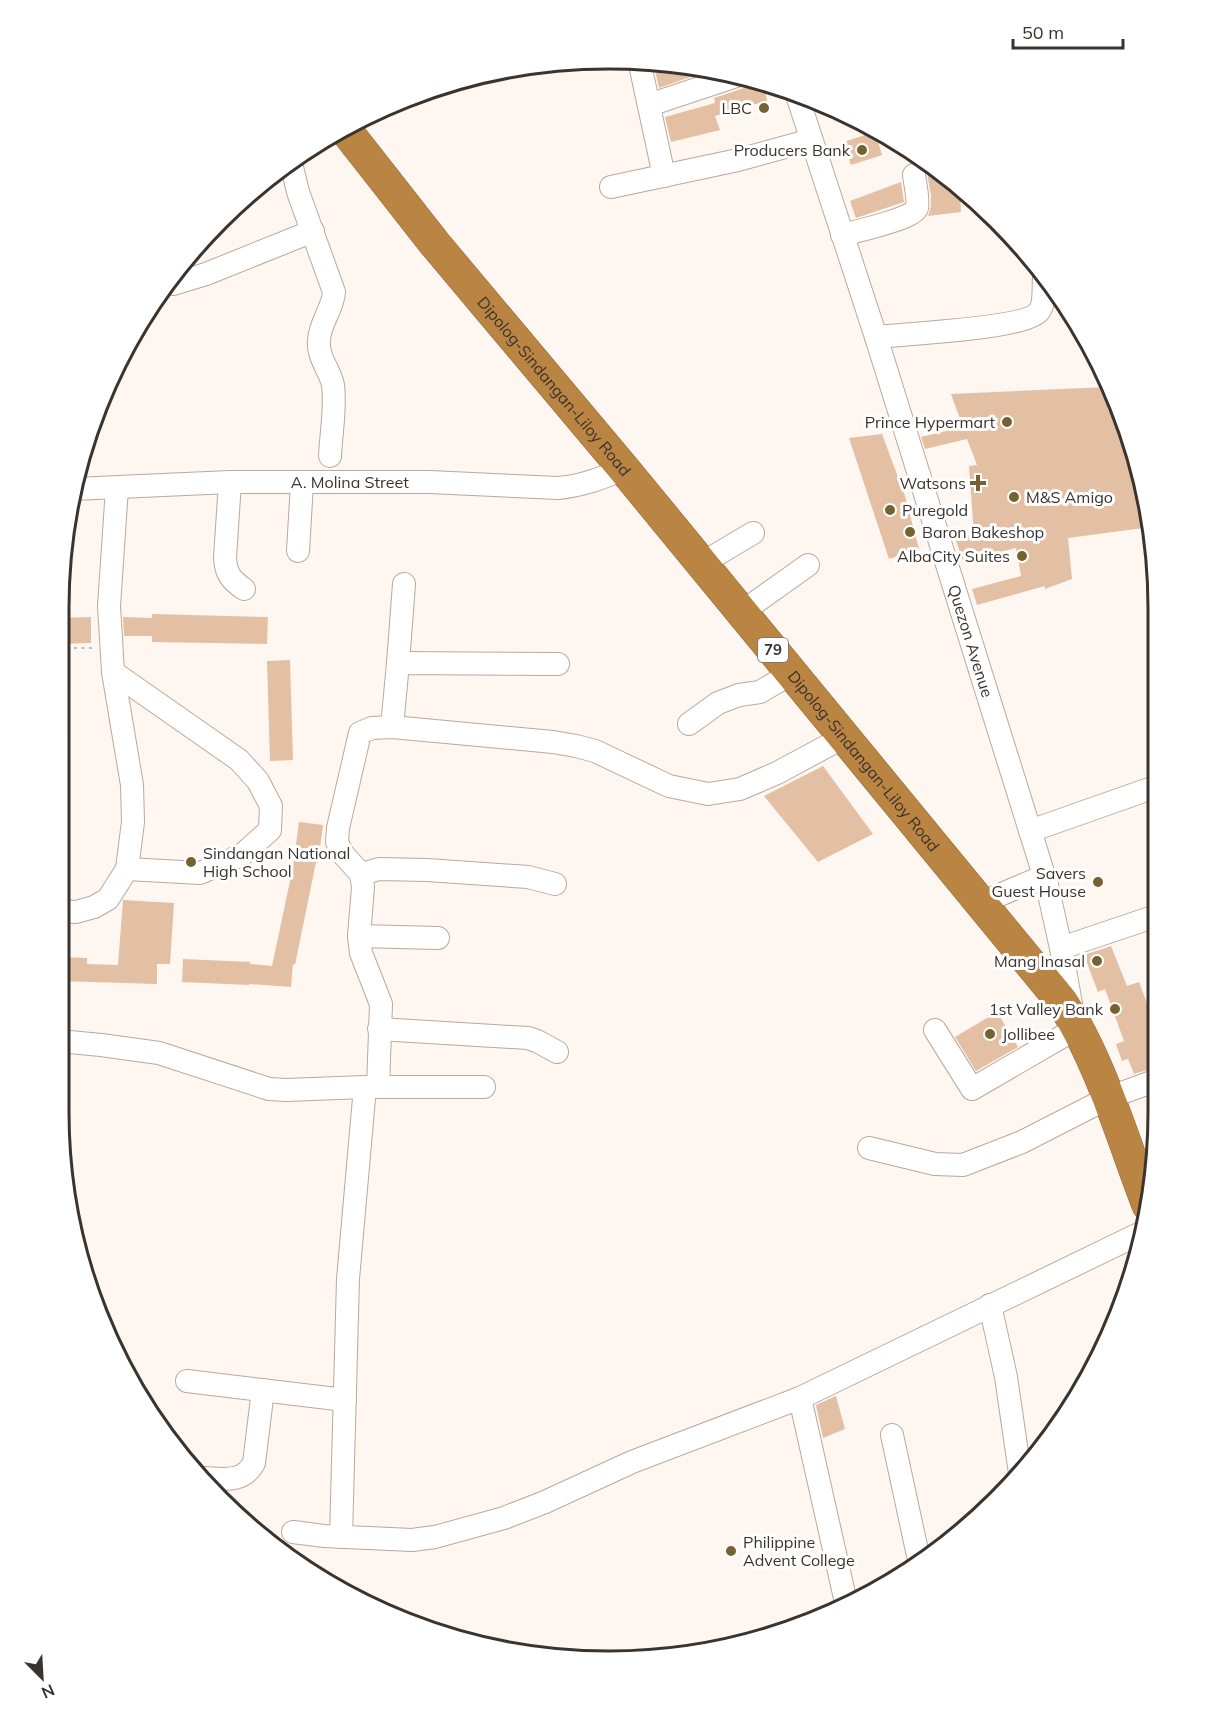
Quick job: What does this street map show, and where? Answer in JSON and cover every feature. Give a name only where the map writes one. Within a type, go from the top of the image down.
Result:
[{"type":"highway","name":"Dipolog-Sindangan-Liloy Road","points":[[350,135],[435,244],[624,469],[1062,1002],[1076,1024],[1108,1098],[1142,1189]]},
{"type":"street","points":[[641,70],[664,176]]},
{"type":"street","points":[[649,105],[722,81]]},
{"type":"street","name":"Quezon Avenue","points":[[800,105],[876,337],[1044,876],[1076,1024]]},
{"type":"street","points":[[611,187],[738,160],[811,140]]},
{"type":"street","points":[[293,171],[298,192],[334,292],[334,302],[321,327],[318,343],[332,382],[334,395],[330,456]]},
{"type":"street","points":[[842,235],[903,218],[915,212],[918,207],[914,175]]},
{"type":"street","points":[[178,282],[206,274],[313,231]]},
{"type":"street","points":[[876,337],[999,326],[1025,320],[1035,316],[1041,310],[1044,289]]},
{"type":"street","name":"A. Molina Street","points":[[82,489],[230,482],[429,482],[558,488],[582,485],[624,469]]},
{"type":"street","points":[[230,482],[226,567],[228,575],[244,589]]},
{"type":"street","points":[[298,551],[302,483]]},
{"type":"street","points":[[69,912],[94,907],[108,899],[127,869],[133,822],[132,785],[113,672],[109,606],[117,488]]},
{"type":"street","points":[[702,564],[753,533]]},
{"type":"street","points":[[742,612],[808,565]]},
{"type":"street","points":[[392,727],[404,585]]},
{"type":"street","points":[[398,663],[558,664]]},
{"type":"street","points":[[113,672],[239,760],[258,781],[271,806],[270,830],[242,855],[200,873],[127,869]]},
{"type":"street","points":[[690,724],[718,703],[739,695],[760,692],[792,673]]},
{"type":"street","points":[[341,1537],[348,1279],[381,1004],[361,953],[359,936],[363,901],[361,874],[342,853],[337,842],[338,828],[360,733],[372,728],[392,727],[576,746],[595,752],[669,786],[708,794],[740,789],[777,773],[844,737]]},
{"type":"street","points":[[1030,831],[1148,789]]},
{"type":"street","points":[[361,874],[379,869],[427,870],[528,878],[555,884]]},
{"type":"street","points":[[981,903],[1044,876]]},
{"type":"street","points":[[1061,948],[1148,919]]},
{"type":"street","points":[[359,936],[438,938]]},
{"type":"street","points":[[935,1030],[972,1089],[1076,1024]]},
{"type":"street","points":[[379,1029],[528,1038],[557,1052]]},
{"type":"street","points":[[69,1042],[159,1053],[269,1089],[484,1087]]},
{"type":"street","points":[[869,1148],[935,1164],[963,1165],[1022,1142],[1108,1098],[1148,1083]]},
{"type":"street","points":[[293,1532],[412,1540],[435,1538],[504,1518],[632,1462],[800,1398],[1133,1237]]},
{"type":"street","points":[[990,1305],[1006,1377],[1018,1462]]},
{"type":"street","points":[[187,1381],[345,1400]]},
{"type":"street","points":[[213,1478],[235,1478],[244,1476],[250,1471],[254,1463],[263,1390]]},
{"type":"street","points":[[800,1398],[845,1596]]},
{"type":"street","points":[[892,1435],[918,1553]]},
{"type":"path","points":[[69,648],[111,647]]},
{"type":"building","points":[[655,71],[693,76],[659,88]]},
{"type":"building","points":[[746,86],[766,93],[767,101],[715,116],[720,130],[671,142],[665,117],[715,103],[714,98]]},
{"type":"building","points":[[866,135],[878,141],[882,155],[851,165],[843,142]]},
{"type":"building","points":[[927,173],[961,200],[961,212],[928,216],[931,195]]},
{"type":"building","points":[[901,182],[904,202],[856,218],[850,201]]},
{"type":"building","points":[[1100,387],[1130,469],[1142,528],[1068,538],[1072,579],[1045,589],[1045,586],[977,605],[972,589],[1021,576],[1016,548],[963,561],[955,538],[974,534],[969,466],[977,465],[967,439],[925,449],[921,437],[963,427],[951,394]]},
{"type":"building","points":[[882,434],[905,496],[919,549],[889,559],[849,438]]},
{"type":"building","points":[[152,614],[268,617],[267,644],[152,642],[152,636],[124,636],[123,617],[152,618]]},
{"type":"building","points":[[91,617],[91,643],[69,644],[69,618]]},
{"type":"building","points":[[290,660],[293,760],[270,761],[267,661]]},
{"type":"building","points":[[823,766],[873,834],[818,862],[764,796]]},
{"type":"building","points":[[299,822],[323,825],[318,863],[316,862],[295,965],[293,964],[291,987],[182,982],[183,959],[250,962],[250,964],[272,966],[293,867]]},
{"type":"building","points":[[123,900],[174,903],[170,964],[157,964],[157,984],[69,981],[69,957],[87,958],[87,964],[118,965]]},
{"type":"building","points":[[1111,946],[1127,986],[1139,982],[1148,1006],[1148,1070],[1134,1074],[1128,1059],[1122,1061],[1116,1044],[1124,1041],[1105,989],[1098,992],[1084,955]]},
{"type":"building","points":[[997,1012],[1018,1047],[976,1071],[955,1037]]},
{"type":"building","points":[[836,1396],[845,1429],[823,1438],[816,1405]]},
{"type":"place","name":"LBC","points":[[764,108]]},
{"type":"place","name":"Producers Bank","points":[[862,150]]},
{"type":"place","name":"Prince Hypermart","points":[[1007,422]]},
{"type":"place","name":"Watsons","points":[[978,483]]},
{"type":"place","name":"M&S Amigo","points":[[1014,497]]},
{"type":"place","name":"Puregold","points":[[890,510]]},
{"type":"place","name":"Baron Bakeshop","points":[[910,532]]},
{"type":"place","name":"AlbaCity Suites","points":[[1022,556]]},
{"type":"place","name":"Sindangan National High School","points":[[191,862]]},
{"type":"place","name":"Savers Guest House","points":[[1098,882]]},
{"type":"place","name":"Mang Inasal","points":[[1097,961]]},
{"type":"place","name":"1st Valley Bank","points":[[1115,1009]]},
{"type":"place","name":"Jollibee","points":[[990,1034]]},
{"type":"place","name":"Philippine Advent College","points":[[731,1551]]}]
